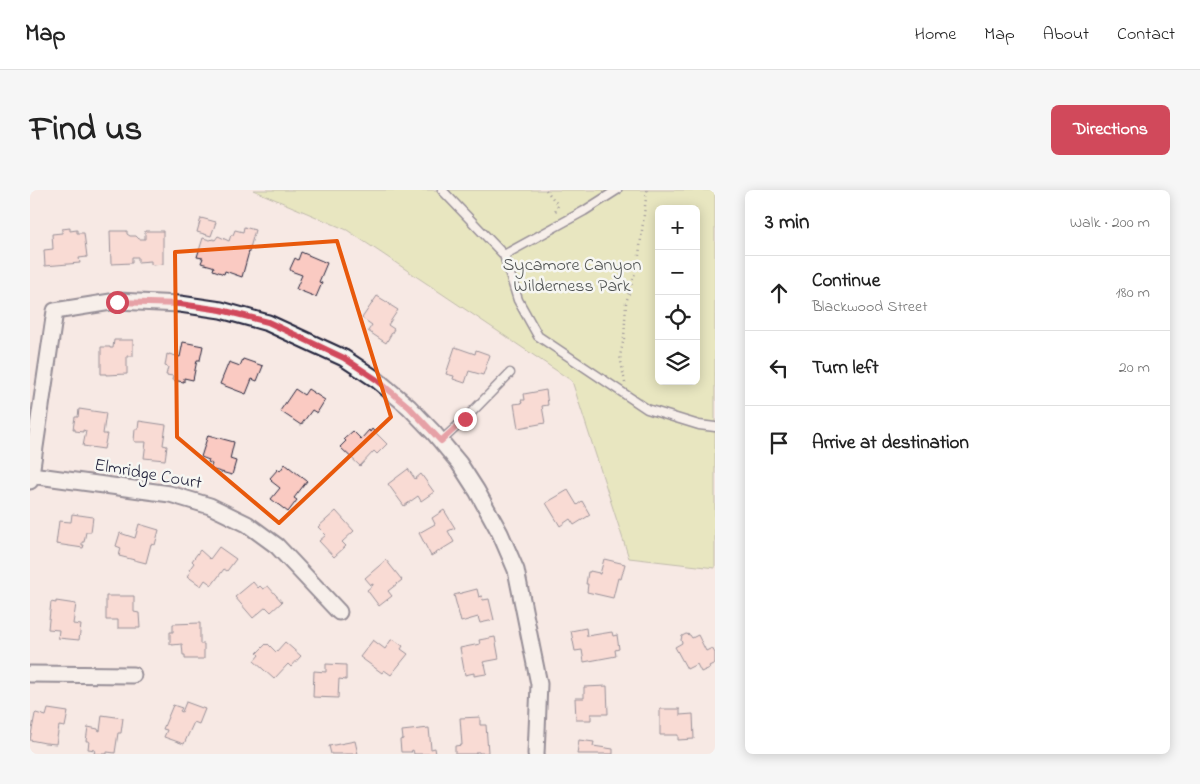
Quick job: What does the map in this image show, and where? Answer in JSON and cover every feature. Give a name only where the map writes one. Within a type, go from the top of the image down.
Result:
[{"type":"street","points":[[30,478],[55,311],[117,302],[180,304],[221,310],[268,322],[344,358],[377,380],[409,407],[441,441],[477,490],[500,533],[516,570],[539,684],[536,754]]},
{"type":"street","name":"Elmridge Court","points":[[30,478],[170,494],[210,506],[248,524],[277,546],[339,612]]},
{"type":"street","points":[[30,674],[133,675]]},
{"type":"lane","points":[[442,190],[504,255],[518,300],[538,336],[647,410],[715,428]]},
{"type":"lane","points":[[504,255],[618,190]]},
{"type":"lane","points":[[441,441],[510,373]]},
{"type":"path","points":[[546,190],[558,205],[548,231]]},
{"type":"path","points":[[626,395],[620,356],[624,338],[626,303],[638,263],[647,190]]},
{"type":"highlighted area","points":[[337,241],[391,417],[279,523],[177,437],[175,252]]},
{"type":"green space","name":"Sycamore Canyon Wilderness Park","points":[[253,190],[715,190],[715,568],[629,558],[572,381],[347,230]]},
{"type":"building","points":[[201,218],[216,222],[211,236],[197,232]]},
{"type":"building","points":[[244,227],[255,230],[242,277],[225,271],[224,274],[213,270],[214,267],[212,266],[201,263],[203,258],[197,257],[203,238],[215,240],[218,236],[229,241],[235,230],[243,232]]},
{"type":"building","points":[[70,228],[70,231],[77,230],[77,233],[84,233],[87,257],[79,258],[80,263],[45,266],[44,250],[53,249],[52,234],[62,233],[62,229]]},
{"type":"building","points":[[110,231],[127,231],[127,234],[130,236],[145,239],[145,231],[163,231],[163,264],[153,265],[151,261],[138,262],[138,257],[132,257],[132,263],[111,264]]},
{"type":"building","points":[[301,252],[327,263],[319,282],[322,283],[316,297],[296,289],[302,275],[290,269],[295,258],[298,260]]},
{"type":"building","points":[[377,296],[398,310],[388,325],[394,329],[386,343],[368,331],[372,325],[362,318]]},
{"type":"building","points":[[114,340],[133,340],[133,356],[127,356],[127,374],[101,374],[101,347],[113,348]]},
{"type":"building","points":[[183,342],[203,346],[200,360],[197,360],[193,380],[184,378],[184,382],[172,380],[173,376],[166,375],[168,367],[165,366],[167,354],[180,357]]},
{"type":"building","points":[[455,347],[475,354],[476,350],[490,355],[483,375],[469,371],[465,383],[453,379],[454,376],[446,374]]},
{"type":"building","points":[[243,359],[263,366],[257,381],[252,379],[246,394],[220,384],[229,362],[240,366]]},
{"type":"building","points":[[295,389],[304,395],[308,389],[325,400],[317,413],[312,410],[301,425],[280,411]]},
{"type":"building","points":[[546,390],[548,405],[542,406],[545,423],[518,428],[514,404],[522,403],[521,400],[525,400],[524,394]]},
{"type":"building","points":[[79,409],[106,413],[103,434],[107,434],[104,449],[83,446],[86,431],[75,431],[73,429],[75,417],[78,417]]},
{"type":"building","points":[[139,421],[166,425],[163,445],[167,446],[165,460],[144,458],[146,442],[134,441],[135,429],[138,429]]},
{"type":"building","points":[[372,429],[387,444],[377,454],[374,451],[360,466],[340,447],[346,441],[344,439],[353,431],[361,439]]},
{"type":"building","points":[[208,435],[234,442],[230,459],[236,461],[232,475],[210,469],[212,464],[208,462],[209,460],[201,457]]},
{"type":"building","points":[[285,464],[307,481],[294,498],[297,500],[288,512],[271,499],[280,488],[270,478],[278,469],[280,471]]},
{"type":"building","points":[[408,469],[415,479],[421,474],[434,492],[421,501],[418,496],[404,506],[388,484]]},
{"type":"building","points":[[568,490],[577,505],[582,501],[590,515],[574,525],[570,519],[560,526],[546,503]]},
{"type":"building","points":[[444,510],[455,528],[448,531],[454,542],[431,556],[419,533],[435,524],[432,518]]},
{"type":"building","points":[[336,511],[354,531],[342,542],[346,546],[334,557],[319,541],[326,535],[318,527]]},
{"type":"building","points":[[72,514],[93,517],[91,532],[86,532],[84,542],[82,542],[83,548],[56,544],[59,521],[71,522]]},
{"type":"building","points":[[139,524],[159,530],[155,545],[151,544],[146,563],[119,556],[121,548],[116,546],[120,533],[135,538]]},
{"type":"building","points":[[219,547],[236,559],[227,571],[224,569],[212,585],[205,580],[201,586],[187,576],[194,563],[192,561],[200,550],[210,559]]},
{"type":"building","points":[[604,559],[625,564],[621,579],[618,578],[613,598],[587,592],[588,572],[600,574]]},
{"type":"building","points":[[386,560],[402,580],[388,591],[392,596],[379,606],[367,590],[373,584],[371,585],[365,578]]},
{"type":"building","points":[[253,582],[258,588],[260,586],[263,589],[268,586],[282,602],[271,612],[266,607],[253,618],[235,597]]},
{"type":"building","points":[[477,589],[479,597],[482,596],[483,600],[489,599],[494,620],[480,623],[478,617],[461,622],[454,595]]},
{"type":"building","points":[[106,596],[134,596],[134,612],[139,613],[140,628],[118,628],[118,620],[106,620]]},
{"type":"building","points":[[56,601],[76,604],[73,624],[81,625],[79,640],[58,638],[59,630],[48,629],[51,602],[56,603]]},
{"type":"building","points":[[200,623],[200,644],[204,644],[204,659],[185,659],[182,644],[170,644],[170,632],[173,632],[173,624]]},
{"type":"building","points":[[586,628],[587,636],[612,632],[613,636],[617,635],[619,649],[615,650],[616,656],[584,662],[582,650],[575,651],[571,631]]},
{"type":"building","points":[[686,634],[692,638],[698,635],[706,651],[712,648],[715,653],[715,663],[709,666],[710,668],[701,672],[697,664],[687,669],[675,647],[682,643],[682,636]]},
{"type":"building","points":[[495,637],[499,659],[483,662],[486,674],[474,676],[474,673],[465,675],[460,648],[480,644],[479,640]]},
{"type":"building","points":[[393,639],[403,646],[401,649],[408,654],[391,675],[384,670],[382,673],[360,657],[373,640],[385,649]]},
{"type":"building","points":[[285,642],[301,656],[291,667],[288,664],[274,679],[254,661],[259,655],[257,653],[266,644],[276,652]]},
{"type":"building","points":[[326,664],[346,665],[346,680],[339,679],[338,698],[313,697],[314,671],[326,672]]},
{"type":"building","points":[[607,686],[608,714],[591,714],[591,720],[576,720],[575,698],[584,698],[584,687]]},
{"type":"building","points":[[186,702],[205,709],[199,724],[194,722],[184,744],[164,737],[167,730],[163,729],[173,705],[182,708],[180,711],[182,712]]},
{"type":"building","points":[[48,709],[68,712],[65,727],[59,726],[56,744],[30,740],[35,714],[46,716]]},
{"type":"building","points":[[660,709],[680,709],[680,715],[693,714],[694,739],[678,740],[678,735],[660,735]]},
{"type":"building","points":[[102,715],[123,718],[121,733],[118,733],[115,753],[94,754],[95,750],[88,749],[89,741],[86,741],[88,727],[100,731]]},
{"type":"building","points":[[480,717],[480,725],[486,725],[488,752],[455,754],[455,746],[462,745],[460,718]]},
{"type":"building","points":[[429,728],[431,749],[435,748],[436,754],[414,754],[413,750],[412,752],[401,752],[400,740],[403,739],[402,731]]},
{"type":"building","points":[[579,740],[594,742],[593,746],[613,749],[613,754],[577,754]]},
{"type":"building","points":[[355,741],[358,754],[331,754],[329,746]]},
{"type":"route","points":[[117,302],[180,304],[221,310],[268,322],[344,358],[377,380],[409,407],[441,441],[465,419]]}]
